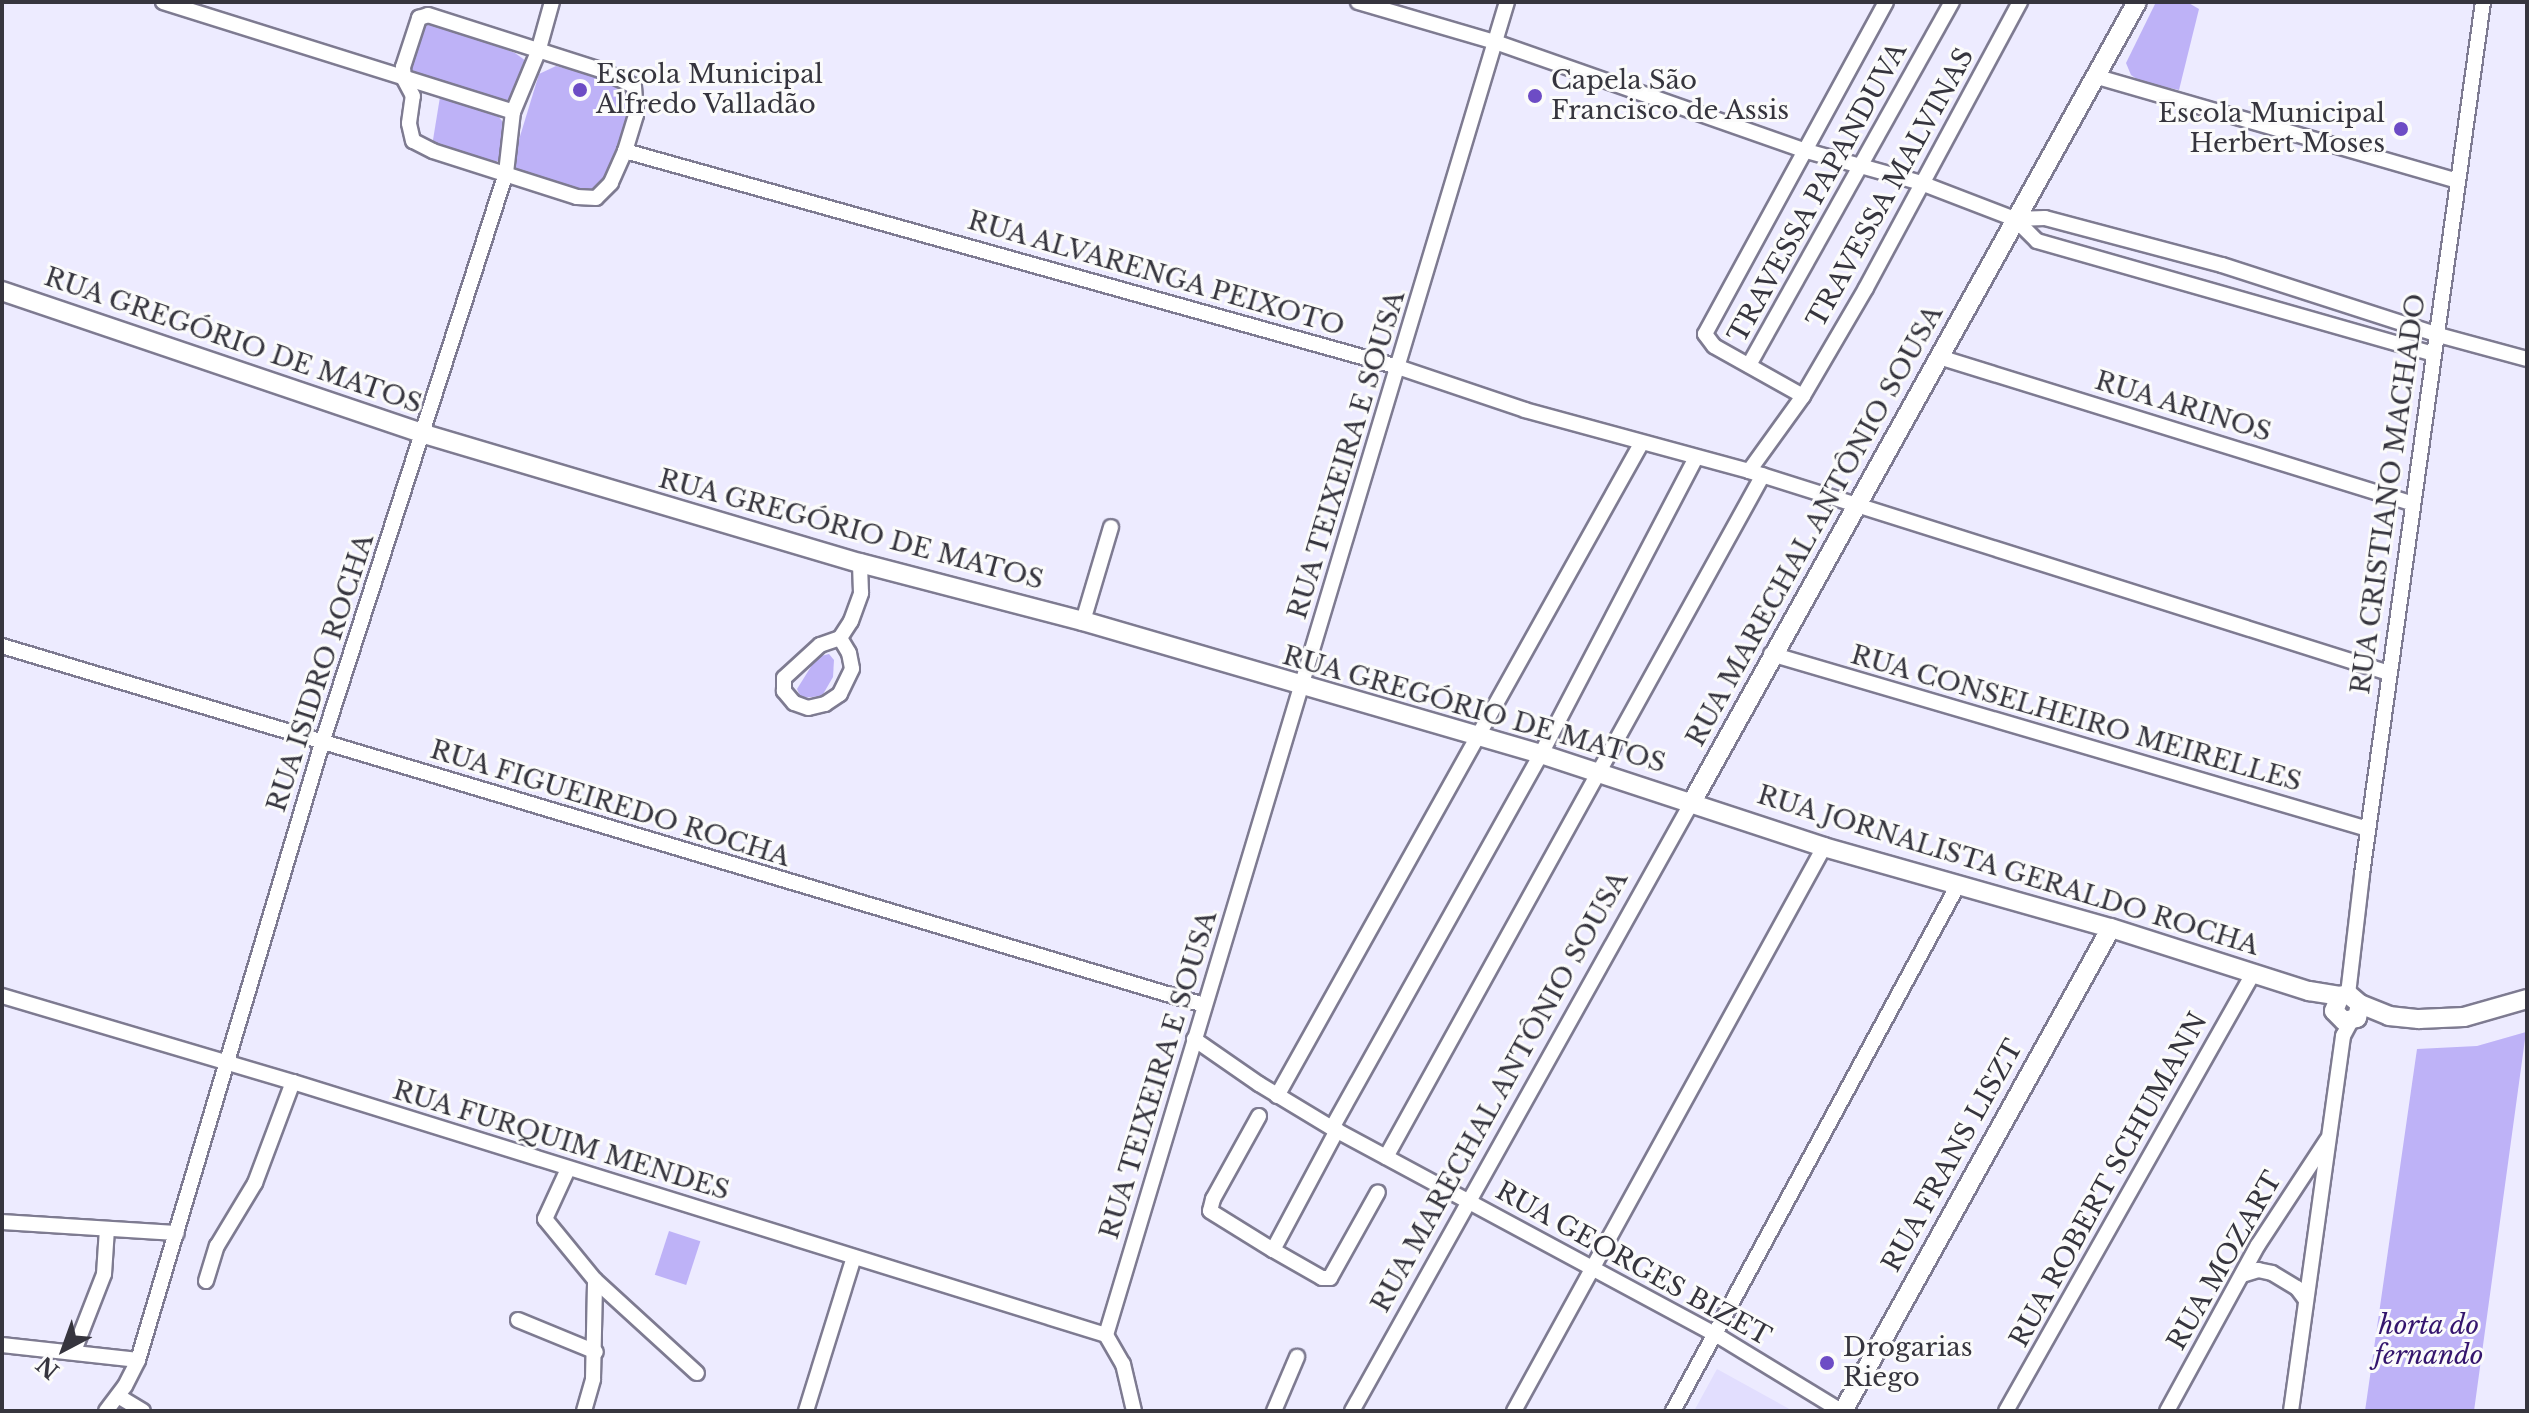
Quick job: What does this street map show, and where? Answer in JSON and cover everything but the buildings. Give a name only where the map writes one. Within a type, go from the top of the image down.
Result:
[{"type":"street","points":[[163,2],[513,112]]},
{"type":"street","name":"RUA ISIDRO ROCHA","points":[[106,1411],[138,1360],[322,743],[506,173],[513,112],[538,52],[552,2]]},
{"type":"street","points":[[1358,2],[1495,42],[1803,150],[1921,183],[2015,219],[2045,218],[2222,265],[2435,334],[2527,359]]},
{"type":"street","name":"RUA TEIXEIRA E SOUSA","points":[[1106,1335],[1507,2]]},
{"type":"street","points":[[1803,396],[1714,346],[1706,338],[1706,327],[1886,2]]},
{"type":"street","name":"TRAVESSA PAPANDUVA","points":[[1749,365],[1952,2]]},
{"type":"street","name":"TRAVESSA MALVINAS","points":[[1386,1157],[1756,473],[1803,396],[2020,2]]},
{"type":"street","name":"RUA MARECHAL ANTÔNIO SOUSA","points":[[1352,1411],[1692,802],[1771,654],[2137,2]]},
{"type":"street","name":"RUA CRISTIANO MACHADO","points":[[2291,1411],[2435,334],[2483,2]]},
{"type":"street","points":[[428,15],[603,71],[634,86],[636,115],[611,183],[596,198],[577,197],[433,151],[413,141],[409,123],[413,96],[404,79],[403,67],[419,18],[428,15]]},
{"type":"street","points":[[2094,76],[2457,181]]},
{"type":"street","name":"RUA ALVARENGA PEIXOTO","points":[[625,151],[1398,367],[1483,397],[1641,444],[1756,473],[2389,673]]},
{"type":"street","points":[[2015,219],[2037,241],[2433,354]]},
{"type":"street","points":[[2213,290],[2222,265]]},
{"type":"street","name":"RUA GREGÓRIO DE MATOS","points":[[2,291],[424,434],[860,563],[1083,621],[1302,687],[1480,736],[1692,802]]},
{"type":"street","name":"RUA ARINOS","points":[[1939,357],[2412,503]]},
{"type":"street","points":[[1277,1096],[1641,444]]},
{"type":"street","points":[[1273,1250],[1334,1129],[1541,754],[1696,458]]},
{"type":"street","points":[[1083,621],[1111,527]]},
{"type":"street","points":[[840,638],[849,653],[852,669],[840,694],[825,704],[808,708],[794,703],[784,691],[784,678],[820,645],[840,638],[851,621],[861,593],[860,563]]},
{"type":"street","name":"RUA FIGUEIREDO ROCHA","points":[[2,646],[1204,1005]]},
{"type":"street","name":"RUA CONSELHEIRO MEIRELLES","points":[[1771,654],[2368,829]]},
{"type":"street","name":"RUA JORNALISTA GERALDO ROCHA","points":[[1692,802],[1824,847],[2254,972],[2309,991],[2346,1012],[2419,1019],[2464,1017],[2527,999]]},
{"type":"street","points":[[1514,1411],[1824,847]]},
{"type":"street","points":[[1673,1411],[1958,885]]},
{"type":"street","name":"RUA FRANS LISZT","points":[[1842,1411],[2111,928]]},
{"type":"street","name":"RUA ROBERT SCHUMANN","points":[[2006,1411],[2254,972]]},
{"type":"street","name":"RUA FURQUIM MENDES","points":[[2,996],[293,1082],[1106,1335]]},
{"type":"street","name":"RUA GEORGES BIZET","points":[[1194,1039],[1277,1096],[1334,1129],[1715,1334],[1842,1411]]},
{"type":"street","points":[[206,1281],[217,1246],[255,1183],[293,1082]]},
{"type":"street","points":[[1259,1116],[1213,1199],[1210,1211],[1322,1278],[1330,1278],[1378,1192]]},
{"type":"street","name":"RUA MOZART","points":[[2167,1411],[2242,1275],[2329,1137]]},
{"type":"street","points":[[568,1169],[545,1219],[595,1280],[697,1373]]},
{"type":"street","points":[[2,1222],[177,1233]]},
{"type":"street","points":[[74,1351],[104,1274],[107,1229]]},
{"type":"street","points":[[806,1411],[854,1257]]},
{"type":"street","points":[[2242,1275],[2258,1270],[2272,1273],[2297,1288],[2306,1300]]},
{"type":"street","points":[[584,1411],[593,1379],[596,1352],[595,1280]]},
{"type":"street","points":[[518,1320],[596,1352]]},
{"type":"street","points":[[1106,1335],[1123,1364],[1134,1411]]},
{"type":"street","points":[[2,1345],[138,1360]]},
{"type":"street","points":[[1274,1411],[1297,1357]]},
{"type":"street","points":[[118,1396],[143,1411]]},
{"type":"shaded area","points":[[1717,1369],[1793,1411],[1694,1411]]},
{"type":"green space","points":[[2156,2],[2187,2],[2199,9],[2179,90],[2141,82],[2131,75],[2126,63]]},
{"type":"green space","points":[[422,22],[441,24],[515,53],[526,61],[525,72],[509,103],[409,71]]},
{"type":"green space","points":[[556,66],[607,79],[627,98],[628,112],[613,159],[603,183],[594,193],[525,175],[516,169],[514,156],[539,74]]},
{"type":"green space","points":[[440,97],[499,117],[506,126],[500,160],[490,164],[432,146]]},
{"type":"green space","points":[[829,654],[834,660],[833,677],[822,696],[801,698],[797,689],[817,657]]},
{"type":"green space","name":"horta do fernando","points":[[2526,1032],[2474,1411],[2365,1411],[2417,1049],[2477,1046]]},
{"type":"green space","points":[[669,1231],[700,1241],[686,1285],[655,1275]]},
{"type":"place","name":"Escola Municipal Alfredo Valladão","points":[[580,90]]},
{"type":"place","name":"Capela São Francisco de Assis","points":[[1535,96]]},
{"type":"place","name":"Escola Municipal Herbert Moses","points":[[2401,129]]},
{"type":"place","name":"Drogarias Riego","points":[[1827,1363]]}]
